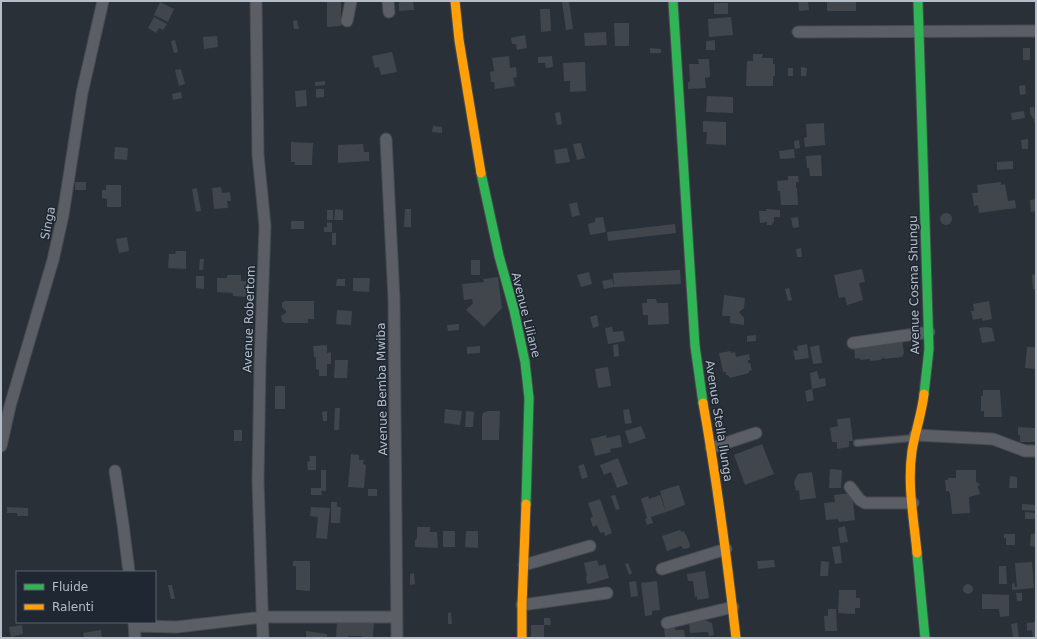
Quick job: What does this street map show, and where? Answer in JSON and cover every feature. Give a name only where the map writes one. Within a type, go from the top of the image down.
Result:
[{"type":"street","name":"Singa","points":[[1,446],[10,406],[55,253],[63,215],[82,93],[103,1]]},
{"type":"street","name":"Avenue Robertom","points":[[256,1],[259,169],[265,226],[258,480],[263,638]]},
{"type":"street","points":[[347,20],[351,1]]},
{"type":"street","name":"Avenue Liliane","points":[[455,1],[459,40],[478,152],[499,256],[514,310],[525,362],[529,398],[522,638]]},
{"type":"street","name":"Avenue Stella Ilunga","points":[[673,1],[695,346],[700,393],[711,448],[726,549],[736,638]]},
{"type":"street","name":"Avenue Cosma Shungu","points":[[918,1],[929,350],[922,410],[915,437],[910,474],[925,638]]},
{"type":"street","points":[[798,32],[1036,31],[1036,22]]},
{"type":"street","name":"Avenue Bemba Mwiba","points":[[386,139],[394,299],[397,638]]},
{"type":"street","points":[[853,343],[929,332]]},
{"type":"street","points":[[711,448],[756,433]]},
{"type":"street","points":[[915,437],[993,439],[1025,451],[1035,451]]},
{"type":"street","points":[[115,471],[129,571]]},
{"type":"street","points":[[850,486],[860,500],[865,503],[913,503]]},
{"type":"street","points":[[524,565],[590,546]]},
{"type":"street","points":[[662,569],[726,549]]},
{"type":"street","points":[[522,606],[607,593]]},
{"type":"street","points":[[668,623],[733,607]]},
{"type":"street","points":[[135,638],[134,624],[177,627],[263,617],[397,617]]},
{"type":"lane","points":[[857,443],[915,437]]},
{"type":"building","points":[[327,1],[341,1],[341,26],[327,27]]},
{"type":"building","points":[[413,1],[414,10],[399,11],[399,2]]},
{"type":"building","points":[[569,1],[573,29],[566,30],[562,2]]},
{"type":"building","points":[[798,1],[808,1],[809,10],[799,11]]},
{"type":"building","points":[[827,1],[856,1],[856,11],[827,11]]},
{"type":"building","points":[[160,2],[174,9],[168,22],[154,15]]},
{"type":"building","points":[[714,3],[728,3],[728,14],[714,14]]},
{"type":"building","points":[[540,9],[550,9],[551,31],[541,32]]},
{"type":"building","points":[[154,17],[167,24],[163,30],[159,28],[156,33],[148,28]]},
{"type":"building","points":[[731,17],[733,35],[709,37],[708,19]]},
{"type":"building","points":[[297,20],[299,29],[294,29],[293,21]]},
{"type":"building","points":[[614,23],[629,23],[629,46],[615,46]]},
{"type":"building","points":[[606,32],[607,45],[585,46],[584,33]]},
{"type":"building","points":[[525,35],[527,48],[517,50],[516,44],[512,44],[511,38]]},
{"type":"building","points":[[217,36],[218,47],[204,49],[203,37]]},
{"type":"building","points":[[175,40],[178,52],[174,53],[171,41]]},
{"type":"building","points":[[715,40],[715,50],[706,50],[706,41]]},
{"type":"building","points":[[650,48],[661,49],[661,53],[650,53]]},
{"type":"building","points":[[1023,48],[1030,48],[1030,60],[1023,60]]},
{"type":"building","points":[[392,52],[397,72],[381,75],[379,67],[375,68],[372,56]]},
{"type":"building","points":[[753,54],[763,54],[762,58],[773,58],[773,64],[775,64],[775,76],[773,76],[773,86],[746,86],[747,61],[753,61]]},
{"type":"building","points":[[509,56],[510,68],[516,67],[517,77],[513,78],[515,86],[495,89],[494,82],[491,82],[490,72],[494,71],[492,58]]},
{"type":"building","points":[[552,56],[553,67],[546,68],[545,63],[538,63],[538,57]]},
{"type":"building","points":[[698,59],[709,59],[710,77],[705,78],[706,88],[688,89],[688,82],[690,82],[689,64],[699,64]]},
{"type":"building","points":[[585,62],[586,91],[570,92],[570,81],[564,81],[563,63]]},
{"type":"building","points":[[801,67],[807,68],[806,76],[801,76]]},
{"type":"building","points":[[788,68],[793,68],[793,76],[788,76]]},
{"type":"building","points":[[181,69],[185,84],[179,86],[175,70]]},
{"type":"building","points":[[325,81],[325,85],[315,86],[315,82]]},
{"type":"building","points":[[1025,85],[1026,94],[1020,95],[1019,86]]},
{"type":"building","points":[[316,89],[324,89],[324,97],[316,98]]},
{"type":"building","points":[[306,90],[307,106],[296,107],[295,91]]},
{"type":"building","points":[[181,92],[182,98],[173,100],[172,94]]},
{"type":"building","points":[[707,96],[733,97],[733,113],[706,112]]},
{"type":"building","points":[[1030,107],[1034,107],[1036,126],[1034,121],[1035,119],[1033,119],[1030,113]]},
{"type":"building","points":[[1024,111],[1025,118],[1012,120],[1011,113]]},
{"type":"building","points":[[560,112],[562,124],[557,125],[555,113]]},
{"type":"building","points":[[703,121],[726,122],[726,145],[706,144],[707,132],[703,132]]},
{"type":"building","points":[[824,123],[825,145],[805,147],[804,138],[807,137],[806,124]]},
{"type":"building","points":[[433,126],[442,127],[442,133],[432,132]]},
{"type":"building","points":[[1028,139],[1028,149],[1022,149],[1021,140]]},
{"type":"building","points":[[799,140],[800,148],[795,149],[794,141]]},
{"type":"building","points":[[291,142],[313,143],[312,165],[295,165],[295,162],[291,162]]},
{"type":"building","points":[[581,143],[585,158],[577,160],[573,144]]},
{"type":"building","points":[[363,144],[364,152],[369,152],[369,161],[338,163],[338,145]]},
{"type":"building","points":[[115,147],[128,148],[127,160],[114,159]]},
{"type":"building","points":[[567,148],[570,162],[556,164],[554,150]]},
{"type":"building","points":[[794,149],[795,158],[780,159],[779,151]]},
{"type":"building","points":[[821,155],[822,176],[810,176],[809,168],[807,168],[806,156]]},
{"type":"building","points":[[1013,161],[1013,169],[997,170],[997,162]]},
{"type":"building","points":[[788,176],[798,176],[799,182],[796,182],[796,188],[798,205],[781,205],[780,191],[778,191],[777,181],[788,180]]},
{"type":"building","points":[[75,182],[86,182],[86,190],[75,190]]},
{"type":"building","points":[[1001,182],[1001,185],[1005,184],[1008,201],[1015,200],[1016,208],[979,213],[978,205],[974,206],[972,193],[978,193],[977,185]]},
{"type":"building","points":[[106,185],[121,185],[121,207],[107,207],[107,199],[102,198],[102,190],[106,190]]},
{"type":"building","points":[[221,187],[222,193],[230,192],[231,201],[227,201],[228,208],[214,209],[212,188]]},
{"type":"building","points":[[197,188],[201,211],[196,212],[192,189]]},
{"type":"building","points":[[1036,199],[1036,211],[1031,212],[1030,200]]},
{"type":"building","points":[[577,202],[580,215],[572,217],[569,204]]},
{"type":"building","points":[[335,209],[343,210],[343,220],[334,220]]},
{"type":"building","points":[[405,209],[411,209],[411,227],[404,227]]},
{"type":"building","points":[[766,209],[780,210],[780,217],[774,217],[774,222],[772,225],[767,225],[767,222],[760,223],[759,211],[766,211]]},
{"type":"building","points":[[327,210],[333,210],[333,220],[327,220]]},
{"type":"building","points":[[948,213],[951,214],[951,224],[944,225],[941,224],[940,217],[941,214]]},
{"type":"building","points":[[603,217],[606,232],[590,235],[588,224],[595,222],[595,218]]},
{"type":"building","points":[[798,217],[799,227],[793,228],[791,218]]},
{"type":"building","points":[[291,221],[304,221],[304,229],[291,229]]},
{"type":"building","points":[[327,222],[332,223],[332,232],[324,232],[324,227],[327,227]]},
{"type":"building","points":[[675,224],[676,233],[608,241],[607,232]]},
{"type":"building","points":[[332,233],[336,233],[336,245],[332,245]]},
{"type":"building","points":[[127,237],[129,251],[119,253],[116,239]]},
{"type":"building","points":[[801,248],[802,257],[797,257],[796,249]]},
{"type":"building","points":[[176,251],[186,251],[186,269],[168,268],[169,254],[175,254]]},
{"type":"building","points":[[200,259],[204,259],[203,270],[199,270]]},
{"type":"building","points":[[471,260],[480,260],[480,275],[471,275]]},
{"type":"building","points":[[862,269],[865,282],[859,283],[863,300],[847,305],[845,297],[839,298],[834,275]]},
{"type":"building","points":[[680,270],[681,284],[614,287],[613,273]]},
{"type":"building","points":[[589,272],[592,284],[581,287],[577,275]]},
{"type":"building","points":[[1036,274],[1036,289],[1033,289],[1032,275]]},
{"type":"building","points":[[227,275],[241,275],[241,281],[246,281],[247,297],[233,296],[233,293],[217,292],[217,278],[227,278]]},
{"type":"building","points":[[196,276],[204,276],[204,289],[196,288]]},
{"type":"building","points":[[498,277],[502,308],[484,327],[466,310],[473,303],[472,299],[464,300],[462,284],[484,282],[483,279]]},
{"type":"building","points":[[353,278],[370,278],[369,292],[353,291]]},
{"type":"building","points":[[337,279],[345,279],[345,286],[336,286]]},
{"type":"building","points":[[612,279],[614,287],[604,289],[602,281]]},
{"type":"building","points":[[789,288],[792,300],[788,301],[785,289]]},
{"type":"building","points":[[724,295],[745,298],[744,308],[739,312],[744,318],[744,325],[730,323],[730,316],[722,316]]},
{"type":"building","points":[[647,299],[656,299],[657,303],[668,303],[669,324],[648,325],[648,315],[643,315],[642,303],[647,303]]},
{"type":"building","points":[[285,301],[314,301],[314,319],[308,319],[308,323],[285,323],[282,321],[281,316],[286,313],[282,307],[282,303]]},
{"type":"building","points":[[989,301],[992,319],[983,321],[982,318],[973,320],[971,311],[974,311],[973,304]]},
{"type":"building","points":[[337,310],[352,311],[351,325],[336,324]]},
{"type":"building","points":[[597,315],[599,326],[593,328],[590,317]]},
{"type":"building","points":[[459,324],[459,330],[448,331],[447,325]]},
{"type":"building","points":[[612,327],[613,332],[623,331],[625,341],[608,344],[605,328]]},
{"type":"building","points":[[979,328],[992,328],[995,341],[982,343]]},
{"type":"building","points":[[756,335],[756,341],[747,342],[747,336]]},
{"type":"building","points":[[902,340],[904,353],[902,357],[884,359],[884,357],[880,360],[870,361],[870,359],[855,359],[854,346]]},
{"type":"building","points":[[618,344],[619,356],[614,357],[613,345]]},
{"type":"building","points":[[807,344],[809,358],[795,360],[793,350],[798,351],[797,346]]},
{"type":"building","points":[[327,345],[327,353],[331,352],[331,364],[327,364],[327,376],[319,376],[319,370],[316,369],[316,357],[314,357],[313,346]]},
{"type":"building","points":[[819,345],[822,363],[813,364],[810,347]]},
{"type":"building","points":[[480,346],[480,353],[467,354],[467,347]]},
{"type":"building","points":[[1027,347],[1036,347],[1036,369],[1025,368]]},
{"type":"building","points":[[731,351],[731,353],[735,352],[736,357],[749,354],[750,360],[748,360],[748,363],[750,363],[752,370],[749,371],[749,373],[730,378],[726,375],[726,372],[723,372],[719,353]]},
{"type":"building","points":[[335,360],[348,360],[347,378],[334,378]]},
{"type":"building","points":[[608,367],[611,386],[598,388],[595,369]]},
{"type":"building","points":[[817,371],[819,379],[825,378],[826,386],[812,389],[810,373]]},
{"type":"building","points":[[275,386],[285,386],[285,409],[275,409]]},
{"type":"building","points":[[812,389],[814,400],[807,402],[805,391]]},
{"type":"building","points":[[983,390],[1000,390],[1002,417],[984,417],[984,411],[981,411],[981,396],[983,396]]},
{"type":"building","points":[[335,408],[340,408],[339,430],[334,430]]},
{"type":"building","points":[[445,409],[462,411],[460,425],[444,423]]},
{"type":"building","points":[[629,409],[632,423],[625,424],[623,410]]},
{"type":"building","points":[[327,411],[327,421],[323,421],[322,412]]},
{"type":"building","points":[[466,411],[474,412],[473,427],[465,427]]},
{"type":"building","points":[[488,411],[500,411],[499,440],[482,440],[482,417],[483,413]]},
{"type":"building","points":[[850,418],[853,441],[849,441],[849,447],[837,449],[837,442],[832,442],[830,428],[838,426],[837,419]]},
{"type":"building","points":[[641,426],[646,438],[629,444],[625,431]]},
{"type":"building","points":[[1018,427],[1036,428],[1036,442],[1020,442]]},
{"type":"building","points":[[234,430],[242,430],[242,441],[234,441]]},
{"type":"building","points":[[606,435],[607,438],[620,435],[622,447],[610,449],[611,452],[595,456],[591,439]]},
{"type":"building","points":[[762,444],[774,474],[745,485],[734,455]]},
{"type":"building","points":[[351,454],[359,455],[359,460],[364,460],[363,464],[366,465],[364,488],[348,487]]},
{"type":"building","points":[[309,456],[316,456],[316,470],[308,470],[307,462],[310,461]]},
{"type":"building","points":[[618,458],[628,484],[617,488],[611,472],[604,475],[600,465]]},
{"type":"building","points":[[584,464],[588,477],[582,479],[578,466]]},
{"type":"building","points":[[830,469],[842,470],[841,488],[829,488]]},
{"type":"building","points":[[321,470],[326,470],[326,491],[321,491],[322,495],[311,495],[311,488],[321,488]]},
{"type":"building","points":[[957,470],[976,470],[976,482],[980,484],[977,488],[979,489],[980,494],[969,497],[970,513],[952,514],[950,493],[949,491],[946,491],[945,480],[948,480],[948,478],[956,478]]},
{"type":"building","points":[[812,472],[816,498],[800,500],[799,490],[796,491],[794,482],[798,474]]},
{"type":"building","points":[[1010,476],[1017,477],[1017,488],[1009,488]]},
{"type":"building","points":[[679,485],[685,505],[666,512],[660,491]]},
{"type":"building","points":[[368,489],[377,489],[377,496],[368,496]]},
{"type":"building","points":[[852,493],[855,520],[839,522],[838,519],[826,520],[824,503],[835,502],[834,495]]},
{"type":"building","points":[[615,495],[620,509],[616,510],[611,496]]},
{"type":"building","points":[[660,495],[666,512],[651,517],[653,523],[647,525],[645,519],[647,518],[641,499],[648,496],[649,499]]},
{"type":"building","points":[[600,499],[612,533],[605,536],[604,532],[600,533],[597,525],[593,527],[590,518],[593,517],[588,503]]},
{"type":"building","points":[[331,502],[337,502],[337,507],[341,507],[340,523],[331,523]]},
{"type":"building","points":[[1022,504],[1036,505],[1036,511],[1022,510]]},
{"type":"building","points":[[7,507],[28,508],[28,516],[17,516],[17,513],[7,513]]},
{"type":"building","points":[[311,507],[330,508],[327,539],[316,538],[318,517],[310,516]]},
{"type":"building","points":[[1025,512],[1036,513],[1036,519],[1025,519]]},
{"type":"building","points":[[845,526],[848,542],[840,543],[838,528]]},
{"type":"building","points":[[417,527],[430,527],[430,532],[437,532],[438,548],[415,547]]},
{"type":"building","points":[[680,530],[681,532],[684,531],[685,535],[686,534],[690,545],[689,548],[683,549],[681,546],[667,551],[662,536]]},
{"type":"building","points":[[443,531],[455,531],[455,547],[443,547]]},
{"type":"building","points":[[466,531],[478,531],[478,548],[465,547]]},
{"type":"building","points":[[1004,534],[1015,534],[1015,545],[1006,545],[1006,538],[1004,538]]},
{"type":"building","points":[[1031,534],[1036,534],[1036,547],[1030,546]]},
{"type":"building","points":[[840,546],[842,563],[835,564],[832,547]]},
{"type":"building","points":[[597,560],[599,566],[605,564],[609,578],[589,584],[587,583],[584,563]]},
{"type":"building","points":[[774,560],[775,567],[758,569],[757,561]]},
{"type":"building","points":[[293,561],[310,561],[310,591],[296,590],[296,566],[293,566]]},
{"type":"building","points":[[821,561],[829,562],[828,576],[820,576]]},
{"type":"building","points":[[1032,562],[1034,588],[1012,590],[1012,584],[1014,583],[1015,587],[1017,587],[1015,563]]},
{"type":"building","points":[[628,563],[632,573],[629,575],[625,564]]},
{"type":"building","points":[[999,566],[1006,566],[1007,584],[999,584]]},
{"type":"building","points":[[705,571],[709,598],[697,600],[697,596],[695,597],[693,581],[688,581],[687,574]]},
{"type":"building","points":[[414,573],[415,584],[410,585],[410,574]]},
{"type":"building","points":[[636,581],[638,596],[631,597],[629,582]]},
{"type":"building","points":[[657,581],[660,610],[652,611],[652,615],[645,616],[641,583]]},
{"type":"building","points":[[966,584],[970,584],[972,585],[972,593],[966,594],[963,591],[963,587]]},
{"type":"building","points":[[168,585],[172,585],[175,599],[171,599]]},
{"type":"building","points":[[839,590],[856,590],[856,598],[860,598],[860,608],[855,608],[855,614],[838,613]]},
{"type":"building","points":[[1016,593],[1022,593],[1022,601],[1017,601]]},
{"type":"building","points":[[982,594],[1009,595],[1009,616],[1000,617],[999,609],[982,609]]},
{"type":"building","points":[[828,609],[836,609],[837,631],[825,631],[824,616],[828,616]]},
{"type":"building","points":[[451,612],[452,624],[448,624],[448,613]]},
{"type":"building","points":[[544,618],[550,618],[551,625],[544,625]]},
{"type":"building","points":[[705,620],[712,623],[714,635],[709,636],[708,632],[690,633],[689,622]]},
{"type":"building","points":[[337,621],[374,623],[373,638],[348,636],[348,638],[336,638]]},
{"type":"building","points":[[1036,622],[1036,638],[1033,638],[1032,630],[1027,631],[1027,623]]},
{"type":"building","points":[[1017,623],[1019,638],[1013,638],[1011,624]]},
{"type":"building","points":[[22,625],[23,634],[11,637],[9,627]]},
{"type":"building","points":[[531,625],[544,625],[544,638],[531,638]]},
{"type":"building","points":[[675,628],[675,630],[684,630],[685,638],[665,638],[664,629]]},
{"type":"building","points":[[101,630],[102,638],[84,638],[83,633]]},
{"type":"building","points":[[306,631],[327,634],[327,638],[306,638]]},
{"type":"traffic: fast","points":[[673,1],[695,346],[703,403]]},
{"type":"traffic: fast","points":[[918,1],[929,349],[924,394]]},
{"type":"traffic: fast","points":[[481,173],[499,256],[514,310],[525,362],[529,398],[526,504]]},
{"type":"traffic: fast","points":[[917,553],[925,638]]},
{"type":"traffic: slow","points":[[455,1],[459,40],[481,173]]},
{"type":"traffic: slow","points":[[917,553],[910,477],[913,444],[924,394]]},
{"type":"traffic: slow","points":[[703,403],[713,462],[736,638]]},
{"type":"traffic: slow","points":[[522,638],[526,504]]}]
